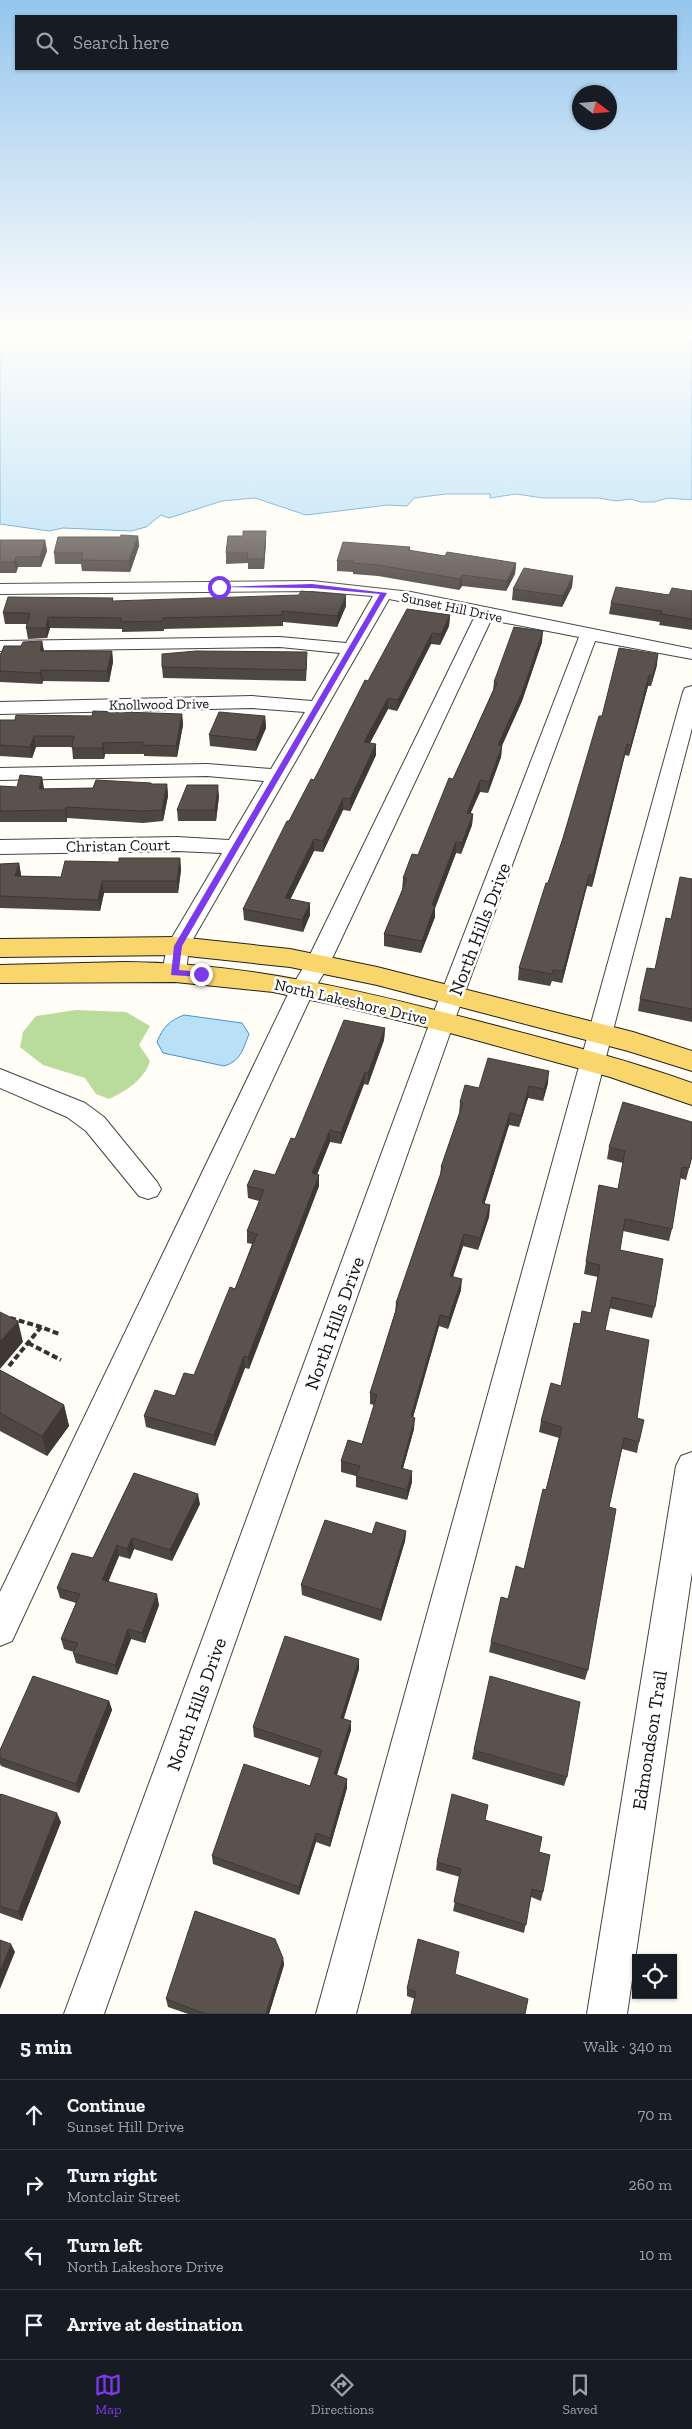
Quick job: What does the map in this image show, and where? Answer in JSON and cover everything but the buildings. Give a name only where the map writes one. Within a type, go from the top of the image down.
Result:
[{"type":"main road","name":"North Lakeshore Drive","points":[[0,948],[178,946],[256,953],[318,963],[448,1009],[596,1048],[692,1061]]},
{"type":"main road","name":"North Lakeshore Drive","points":[[0,974],[174,973],[236,978],[448,1009]]},
{"type":"main road","name":"North Lakeshore Drive","points":[[596,1048],[692,1094]]},
{"type":"street","name":"Sunset Hill Drive","points":[[0,589],[312,586],[384,593],[692,654]]},
{"type":"street","points":[[174,973],[178,946],[384,593]]},
{"type":"street","points":[[0,1629],[303,988],[318,963],[485,613]]},
{"type":"street","name":"North Hills Drive","points":[[84,2014],[448,1009],[589,634]]},
{"type":"street","points":[[0,646],[280,642],[351,649]]},
{"type":"street","points":[[336,2014],[692,692]]},
{"type":"street","name":"Knollwood Drive","points":[[0,708],[252,702],[317,707]]},
{"type":"street","points":[[0,774],[206,770],[277,776]]},
{"type":"street","name":"Christan Court","points":[[0,847],[177,844],[236,847]]},
{"type":"street","points":[[0,1078],[76,1110],[95,1124],[148,1189]]},
{"type":"street","name":"Edmondson Trail","points":[[607,2014],[692,1466]]},
{"type":"path","points":[[0,1316],[60,1334]]},
{"type":"path","points":[[9,1366],[41,1327]]},
{"type":"path","points":[[28,1342],[61,1360]]},
{"type":"green space","points":[[76,1010],[126,1012],[150,1026],[139,1045],[150,1061],[147,1068],[134,1084],[109,1099],[96,1094],[85,1078],[43,1065],[20,1047],[23,1032],[36,1016]]},
{"type":"water","points":[[0,426],[692,426],[691,500],[668,498],[654,502],[640,502],[631,499],[616,501],[599,498],[543,498],[516,494],[490,498],[490,494],[446,494],[414,498],[407,506],[388,505],[306,515],[255,498],[222,501],[169,518],[161,515],[146,527],[131,531],[63,528],[49,531],[0,524]]},
{"type":"water","points":[[184,1015],[242,1023],[249,1034],[238,1058],[224,1066],[163,1053],[157,1042],[162,1032],[170,1022]]},
{"type":"route","points":[[201,974],[174,973],[178,946],[384,593],[312,586],[219,587]]}]
